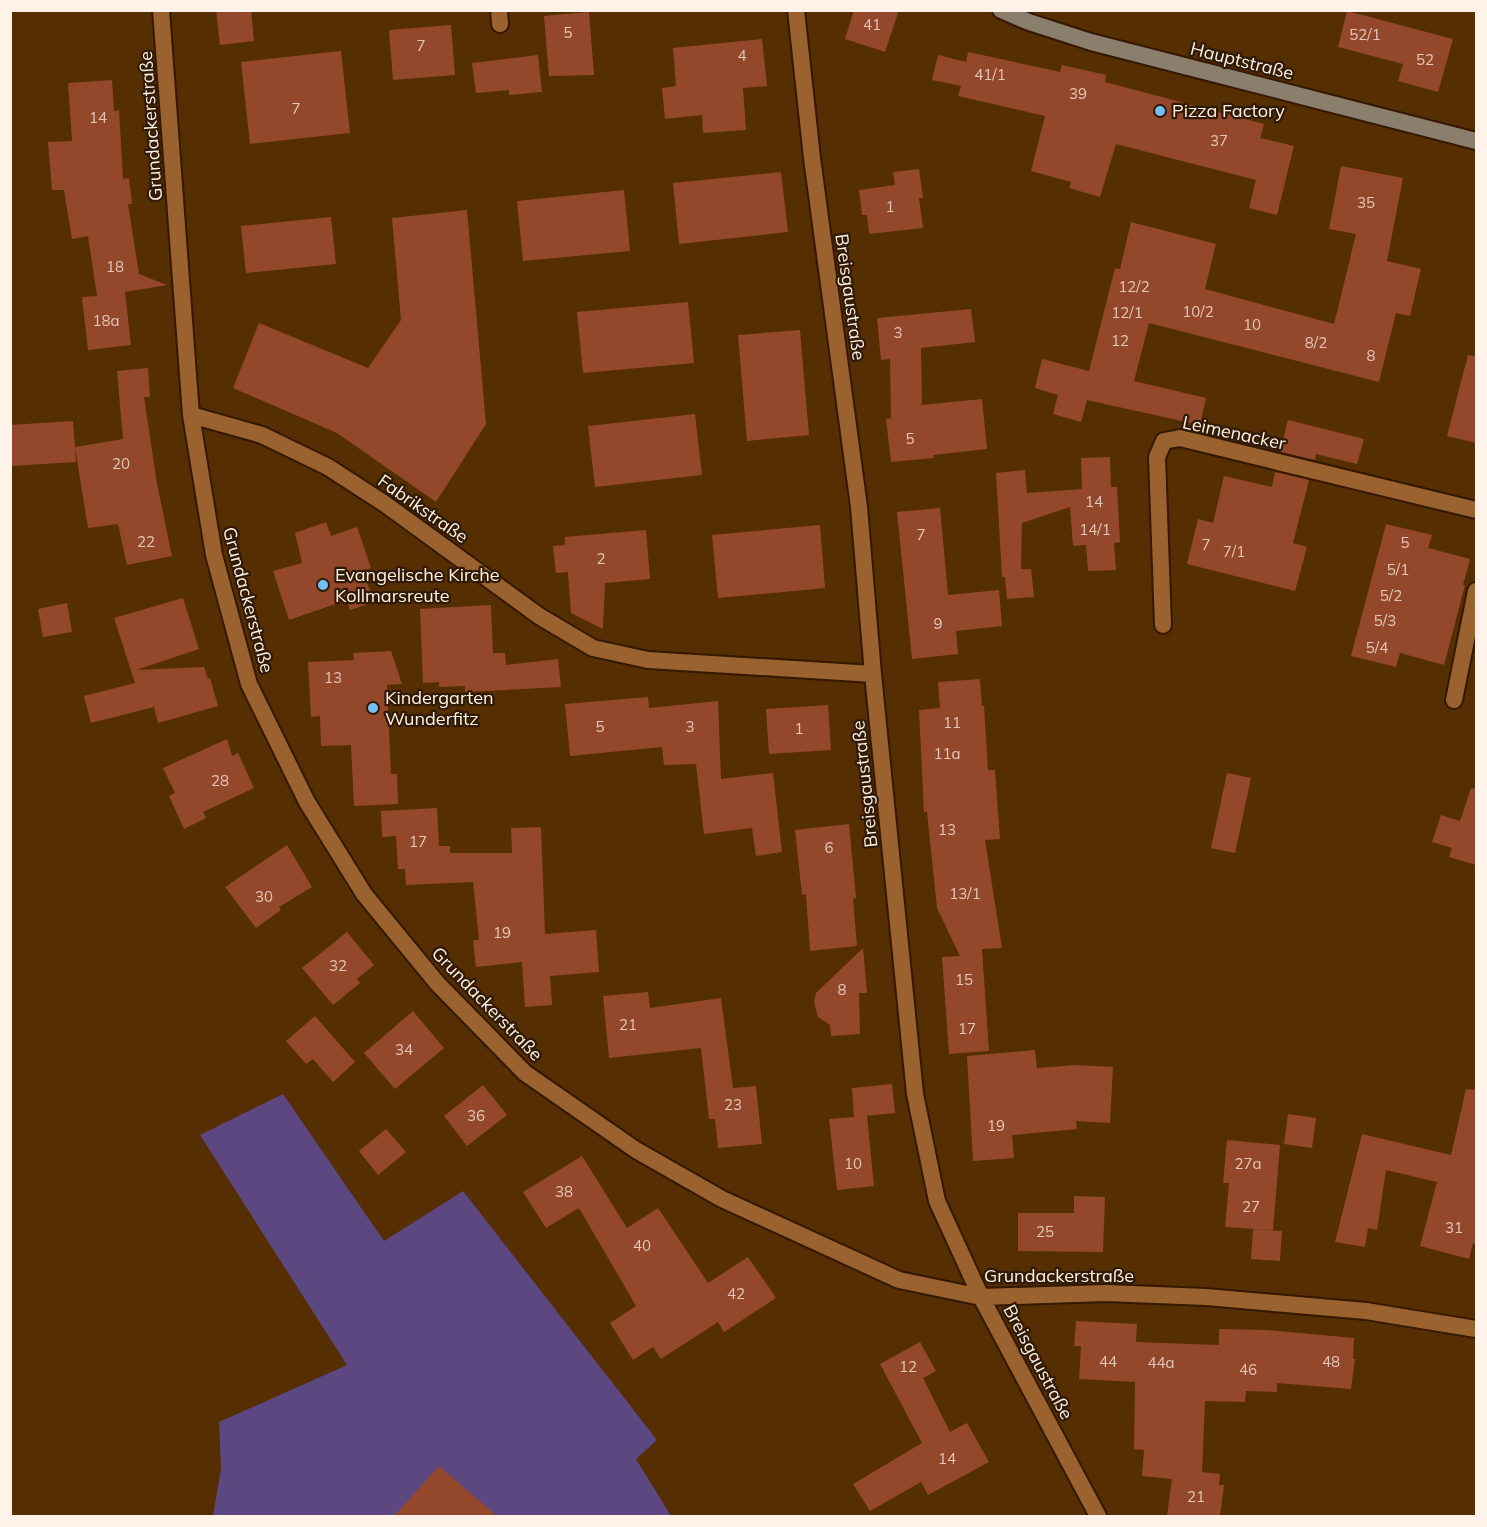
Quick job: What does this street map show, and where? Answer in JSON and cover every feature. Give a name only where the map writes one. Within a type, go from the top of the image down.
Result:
[{"type":"main road","name":"Hauptstraße","points":[[1001,10],[1029,22],[1091,42],[1476,141]]},
{"type":"street","name":"Grundackerstraße","points":[[161,10],[191,416],[214,555],[249,684],[307,802],[364,894],[437,983],[525,1073],[636,1150],[722,1199],[899,1280],[981,1297],[1106,1293],[1206,1297],[1366,1311],[1476,1329]]},
{"type":"street","name":"Breisgaustraße","points":[[796,10],[812,158],[859,507],[873,674],[915,1094],[937,1201],[981,1297],[1098,1516]]},
{"type":"street","name":"Fabrikstraße","points":[[191,416],[262,435],[328,467],[385,504],[539,616],[592,648],[648,660],[873,674]]},
{"type":"street","name":"Leimenacker","points":[[1162,625],[1157,457],[1164,441],[1180,438],[1476,510]]},
{"type":"street","points":[[1454,700],[1476,591]]},
{"type":"shaded area","points":[[283,1094],[384,1241],[463,1191],[657,1440],[636,1459],[671,1516],[213,1516],[221,1469],[219,1422],[347,1365],[200,1135]]},
{"type":"building","points":[[216,10],[251,10],[254,41],[220,45]]},
{"type":"building","points":[[854,10],[899,10],[885,52],[845,39]]},
{"type":"building","points":[[1347,11],[1453,39],[1438,92],[1398,81],[1403,64],[1338,47]]},
{"type":"building","points":[[589,12],[594,75],[549,76],[544,16]]},
{"type":"building","points":[[451,25],[455,75],[393,80],[389,30]]},
{"type":"building","points":[[762,39],[767,86],[743,88],[746,130],[703,133],[702,115],[665,119],[662,88],[676,86],[673,48]]},
{"type":"building","points":[[341,51],[350,133],[250,144],[241,62]]},
{"type":"building","points":[[968,52],[1060,72],[1062,65],[1106,75],[1105,82],[1264,124],[1260,138],[1294,146],[1277,215],[1249,208],[1256,180],[1116,144],[1100,197],[1069,188],[1071,182],[1031,171],[1045,116],[958,96],[961,86],[932,80],[938,55],[966,62]]},
{"type":"building","points":[[538,55],[542,92],[509,95],[509,90],[476,93],[472,63]]},
{"type":"building","points":[[112,80],[114,111],[119,110],[123,179],[129,178],[132,204],[128,204],[139,274],[167,285],[125,292],[131,345],[88,350],[82,297],[97,296],[88,236],[72,239],[64,190],[52,190],[48,142],[72,141],[68,83]]},
{"type":"building","points":[[1341,166],[1403,178],[1387,261],[1421,269],[1410,316],[1396,313],[1379,382],[1149,323],[1134,381],[1206,398],[1200,425],[1087,400],[1081,422],[1053,414],[1058,395],[1035,388],[1042,359],[1089,371],[1115,268],[1120,269],[1131,222],[1216,244],[1205,289],[1334,324],[1356,234],[1329,229]]},
{"type":"building","points":[[919,169],[923,198],[919,198],[923,228],[869,234],[867,215],[862,215],[859,190],[895,185],[893,172]]},
{"type":"building","points":[[781,172],[788,232],[679,244],[673,183]]},
{"type":"building","points":[[624,190],[630,251],[523,261],[517,201]]},
{"type":"building","points":[[467,210],[486,424],[436,502],[337,433],[233,388],[259,323],[368,368],[401,320],[392,218]]},
{"type":"building","points":[[331,217],[336,264],[246,273],[241,226]]},
{"type":"building","points":[[688,302],[694,363],[583,373],[577,312]]},
{"type":"building","points":[[971,309],[975,342],[921,348],[921,405],[982,399],[987,449],[933,455],[934,458],[891,462],[886,419],[891,418],[890,359],[881,360],[877,318]]},
{"type":"building","points":[[800,330],[809,435],[747,441],[738,335]]},
{"type":"building","points":[[1468,355],[1476,356],[1476,443],[1447,436]]},
{"type":"building","points":[[148,368],[150,397],[144,397],[157,484],[172,556],[127,565],[118,524],[88,528],[75,447],[123,439],[117,371]]},
{"type":"building","points":[[695,414],[702,475],[595,487],[588,426]]},
{"type":"building","points":[[1288,420],[1364,439],[1357,464],[1316,454],[1315,460],[1280,452]]},
{"type":"building","points":[[73,421],[76,462],[10,466],[10,425]]},
{"type":"building","points":[[1110,457],[1111,487],[1117,487],[1120,542],[1114,543],[1116,570],[1088,571],[1086,545],[1073,546],[1070,507],[1022,523],[1021,569],[1031,569],[1034,597],[1007,599],[1005,577],[1002,577],[996,473],[1025,470],[1027,493],[1082,489],[1081,458]]},
{"type":"building","points":[[1275,472],[1309,480],[1293,543],[1307,547],[1295,591],[1187,564],[1198,519],[1213,523],[1224,476],[1272,487]]},
{"type":"building","points":[[940,508],[948,595],[999,590],[1002,626],[956,631],[958,654],[912,659],[897,512]]},
{"type":"building","name":"Evangelische Kirche Kollmarsreute","points":[[326,522],[331,536],[357,527],[371,568],[363,571],[374,602],[350,610],[347,600],[289,620],[273,571],[302,563],[295,533]]},
{"type":"building","points":[[1386,524],[1432,535],[1428,548],[1470,559],[1444,665],[1400,653],[1396,667],[1351,656]]},
{"type":"building","points":[[820,525],[825,588],[718,598],[712,535]]},
{"type":"building","points":[[646,530],[650,579],[605,583],[603,629],[571,613],[568,572],[556,573],[553,546],[565,545],[565,537]]},
{"type":"building","points":[[183,598],[199,649],[136,670],[204,667],[208,679],[210,678],[218,706],[158,723],[154,707],[91,723],[84,696],[135,683],[114,618]]},
{"type":"building","points":[[67,603],[72,632],[43,637],[38,609]]},
{"type":"building","points":[[491,605],[493,653],[505,653],[506,665],[558,659],[561,687],[465,692],[465,686],[439,687],[439,682],[423,683],[420,609]]},
{"type":"building","points":[[391,651],[402,684],[387,685],[391,774],[397,774],[398,804],[354,806],[351,745],[321,746],[320,716],[311,717],[308,662],[354,660],[353,653]]},
{"type":"building","points":[[980,679],[988,770],[995,770],[1000,839],[985,840],[1002,948],[982,949],[989,1051],[949,1054],[942,957],[960,956],[937,908],[927,812],[924,812],[919,710],[940,708],[938,682]]},
{"type":"building","points":[[648,697],[649,708],[718,701],[721,779],[773,773],[782,852],[756,856],[752,828],[704,834],[696,764],[664,765],[662,747],[570,756],[565,704]]},
{"type":"building","points":[[828,705],[831,750],[769,754],[766,709]]},
{"type":"building","points":[[227,739],[232,756],[238,753],[254,788],[203,812],[206,818],[184,829],[169,796],[175,793],[163,768]]},
{"type":"building","points":[[1227,773],[1251,778],[1235,853],[1211,848]]},
{"type":"building","points":[[1471,788],[1476,789],[1476,865],[1449,857],[1452,848],[1432,842],[1441,815],[1460,821]]},
{"type":"building","points":[[437,808],[439,846],[450,846],[450,853],[512,853],[511,828],[541,827],[545,934],[596,930],[599,972],[550,976],[552,1005],[525,1007],[522,962],[476,967],[473,940],[479,940],[473,882],[406,885],[405,869],[398,869],[396,836],[382,837],[381,811]]},
{"type":"building","points":[[849,824],[856,898],[853,899],[857,946],[810,951],[806,894],[802,895],[795,830]]},
{"type":"building","points":[[287,845],[312,887],[279,907],[281,910],[256,928],[225,887]]},
{"type":"building","points":[[347,932],[374,965],[357,979],[360,983],[333,1005],[302,968]]},
{"type":"building","points":[[863,948],[867,993],[859,993],[860,1034],[831,1036],[830,1025],[818,1017],[814,1002],[816,993]]},
{"type":"building","points":[[648,992],[650,1008],[721,998],[733,1088],[756,1086],[762,1144],[718,1148],[715,1119],[709,1119],[701,1048],[609,1058],[603,996]]},
{"type":"building","points":[[413,1011],[444,1048],[395,1089],[364,1053]]},
{"type":"building","points":[[315,1016],[355,1062],[333,1082],[313,1059],[306,1064],[286,1041]]},
{"type":"building","points":[[1035,1050],[1037,1068],[1076,1065],[1113,1067],[1110,1123],[1076,1121],[1077,1129],[1012,1135],[1014,1158],[973,1161],[967,1056]]},
{"type":"building","points":[[892,1084],[895,1113],[854,1117],[852,1088]]},
{"type":"building","points":[[483,1085],[507,1115],[467,1146],[444,1116]]},
{"type":"building","points":[[1466,1089],[1476,1090],[1476,1244],[1473,1243],[1469,1259],[1420,1246],[1437,1182],[1386,1170],[1377,1230],[1368,1228],[1365,1247],[1335,1242],[1362,1134],[1451,1155]]},
{"type":"building","points":[[1288,1114],[1316,1118],[1312,1148],[1284,1144]]},
{"type":"building","points":[[867,1116],[874,1186],[837,1190],[829,1119]]},
{"type":"building","points":[[386,1129],[406,1152],[378,1175],[359,1151]]},
{"type":"building","points":[[1227,1140],[1280,1145],[1273,1230],[1225,1227],[1229,1183],[1223,1183]]},
{"type":"building","points":[[582,1156],[627,1228],[658,1208],[708,1283],[748,1257],[776,1298],[724,1332],[718,1322],[661,1359],[653,1347],[633,1360],[610,1323],[636,1306],[579,1208],[546,1228],[523,1192]]},
{"type":"building","points":[[1074,1196],[1105,1197],[1103,1252],[1018,1251],[1018,1213],[1074,1213]]},
{"type":"building","points":[[1253,1229],[1282,1231],[1280,1261],[1251,1259]]},
{"type":"building","points":[[1076,1321],[1137,1324],[1136,1342],[1219,1345],[1219,1329],[1267,1330],[1354,1338],[1353,1359],[1355,1359],[1351,1389],[1277,1383],[1277,1392],[1246,1391],[1245,1402],[1205,1401],[1202,1472],[1220,1474],[1219,1485],[1224,1485],[1220,1516],[1167,1516],[1172,1479],[1142,1476],[1144,1450],[1134,1449],[1135,1382],[1079,1379],[1081,1346],[1074,1346]]},
{"type":"building","points":[[920,1342],[936,1371],[923,1378],[950,1432],[967,1423],[989,1462],[928,1495],[921,1482],[870,1511],[853,1484],[922,1443],[880,1364]]},
{"type":"building","points":[[439,1466],[497,1516],[394,1516]]},
{"type":"place","name":"Pizza Factory","points":[[1160,111]]},
{"type":"place","name":"Evangelische Kirche Kollmarsreute","points":[[323,585]]},
{"type":"place","name":"Kindergarten Wunderfitz","points":[[373,708]]}]
